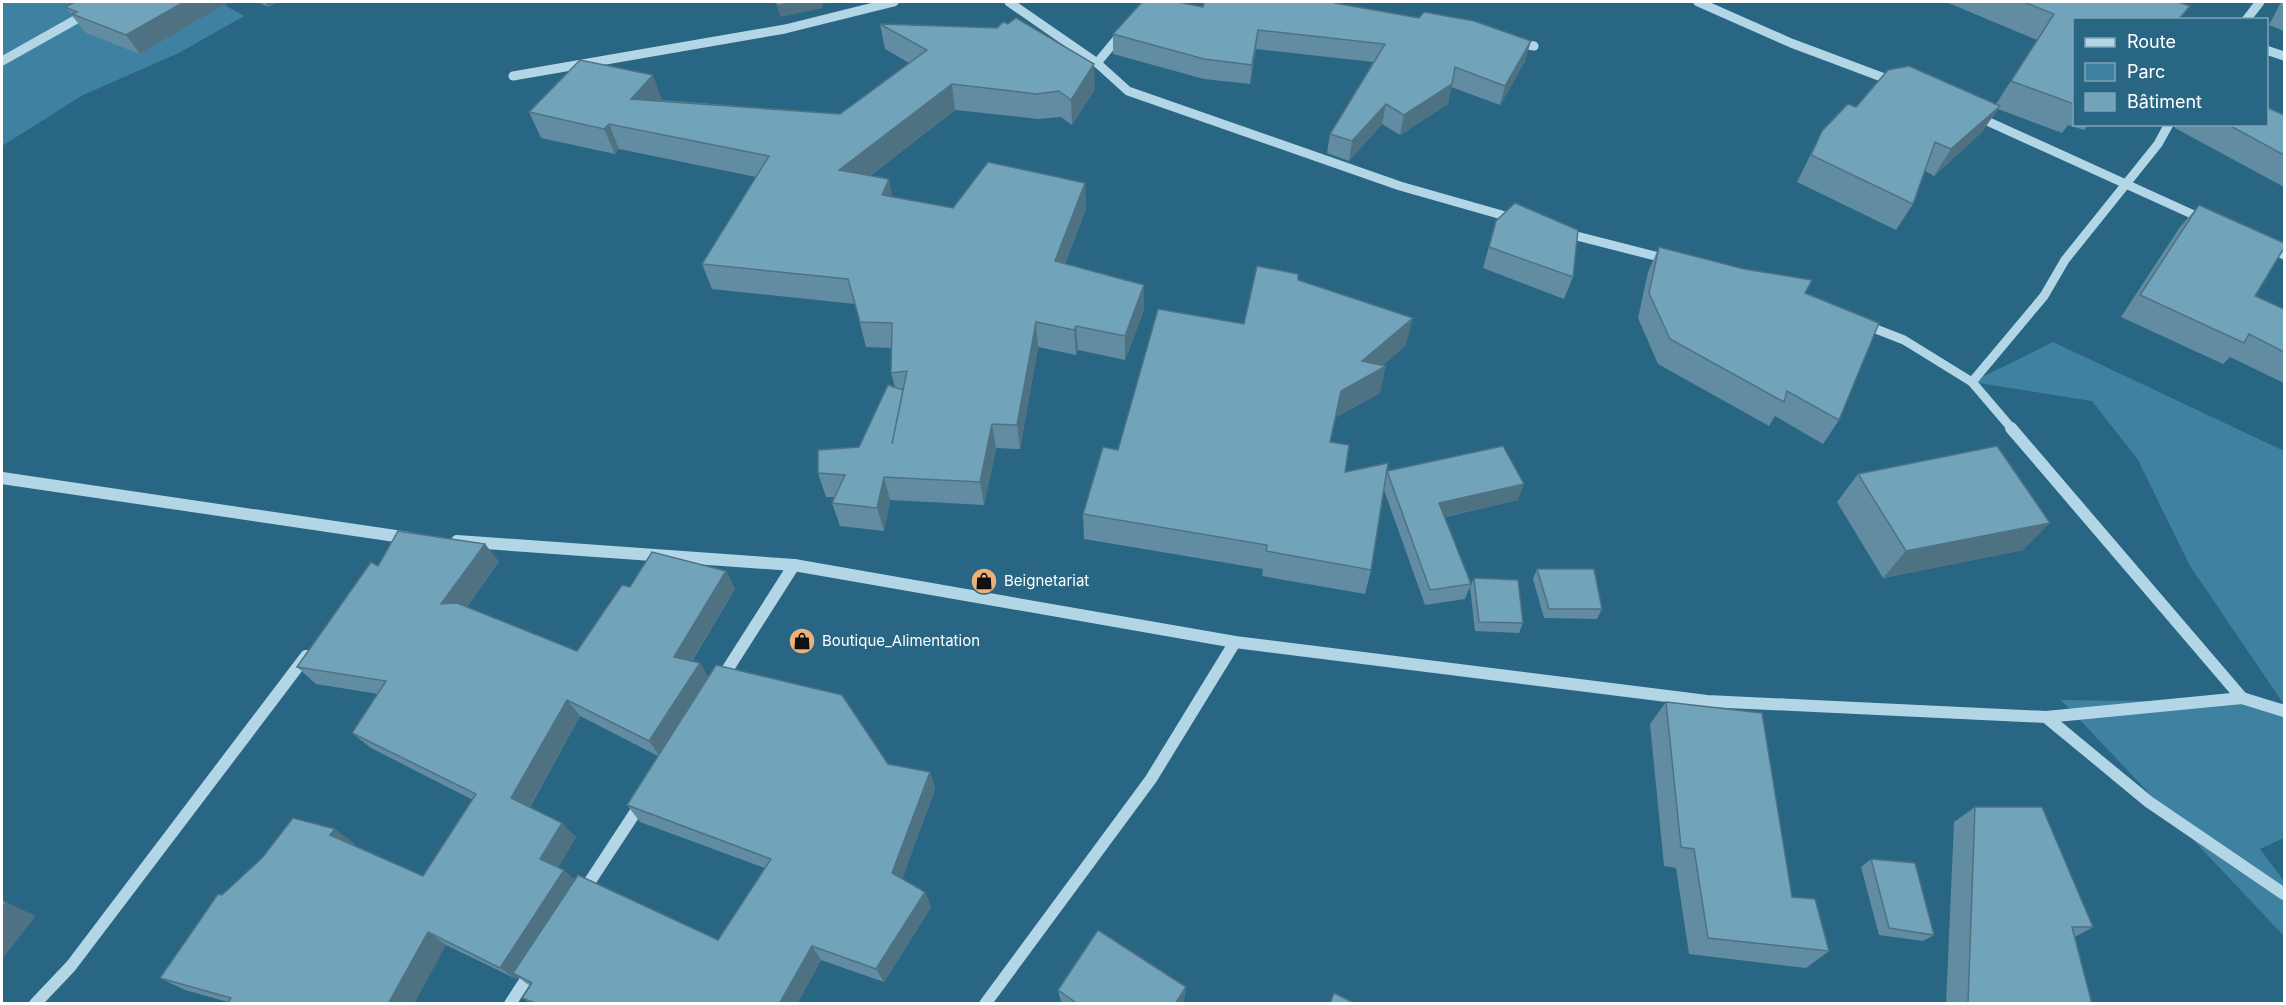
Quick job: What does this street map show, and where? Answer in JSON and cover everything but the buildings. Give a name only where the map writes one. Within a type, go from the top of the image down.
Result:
[{"type":"street","points":[[2,61],[107,2]]},
{"type":"street","points":[[513,76],[785,29],[894,2]]},
{"type":"street","points":[[1009,2],[1097,63],[1128,91],[1400,186],[1522,221]]},
{"type":"street","points":[[1698,2],[1791,43],[1902,84]]},
{"type":"street","points":[[2248,18],[2260,2]]},
{"type":"street","points":[[1097,63],[1126,28]]},
{"type":"street","points":[[1501,41],[1534,46]]},
{"type":"street","points":[[2268,51],[2284,56]]},
{"type":"street","points":[[1967,111],[2124,185],[2210,222]]},
{"type":"street","points":[[1972,382],[2044,296],[2065,260],[2158,144],[2168,126]]},
{"type":"street","points":[[1554,230],[1674,261]]},
{"type":"street","points":[[2263,246],[2284,255]]},
{"type":"street","points":[[1851,319],[1904,340],[1972,382],[2242,698]]},
{"type":"street","points":[[3,480],[398,541],[426,539]]},
{"type":"street","points":[[449,540],[794,565],[1235,642],[1707,702],[2046,717],[2242,698],[2284,711]]},
{"type":"street","points":[[714,691],[794,565]]},
{"type":"street","points":[[985,1004],[1152,779],[1235,642]]},
{"type":"street","points":[[35,1004],[71,966],[316,643]]},
{"type":"street","points":[[2046,717],[2149,802],[2284,894]]},
{"type":"street","points":[[573,908],[651,789]]},
{"type":"street","points":[[510,1004],[540,958]]},
{"type":"green space","points":[[2,2],[219,2],[244,16],[179,53],[83,95],[2,146]]},
{"type":"green space","points":[[2053,342],[2284,451],[2284,838],[2260,849],[2284,881],[2284,936],[2061,700],[2283,703],[2190,566],[2138,460],[2092,401],[1972,382]]},
{"type":"place","name":"Beignetariat","points":[[984,581]]},
{"type":"place","name":"Boutique_Alimentation","points":[[802,641]]}]
